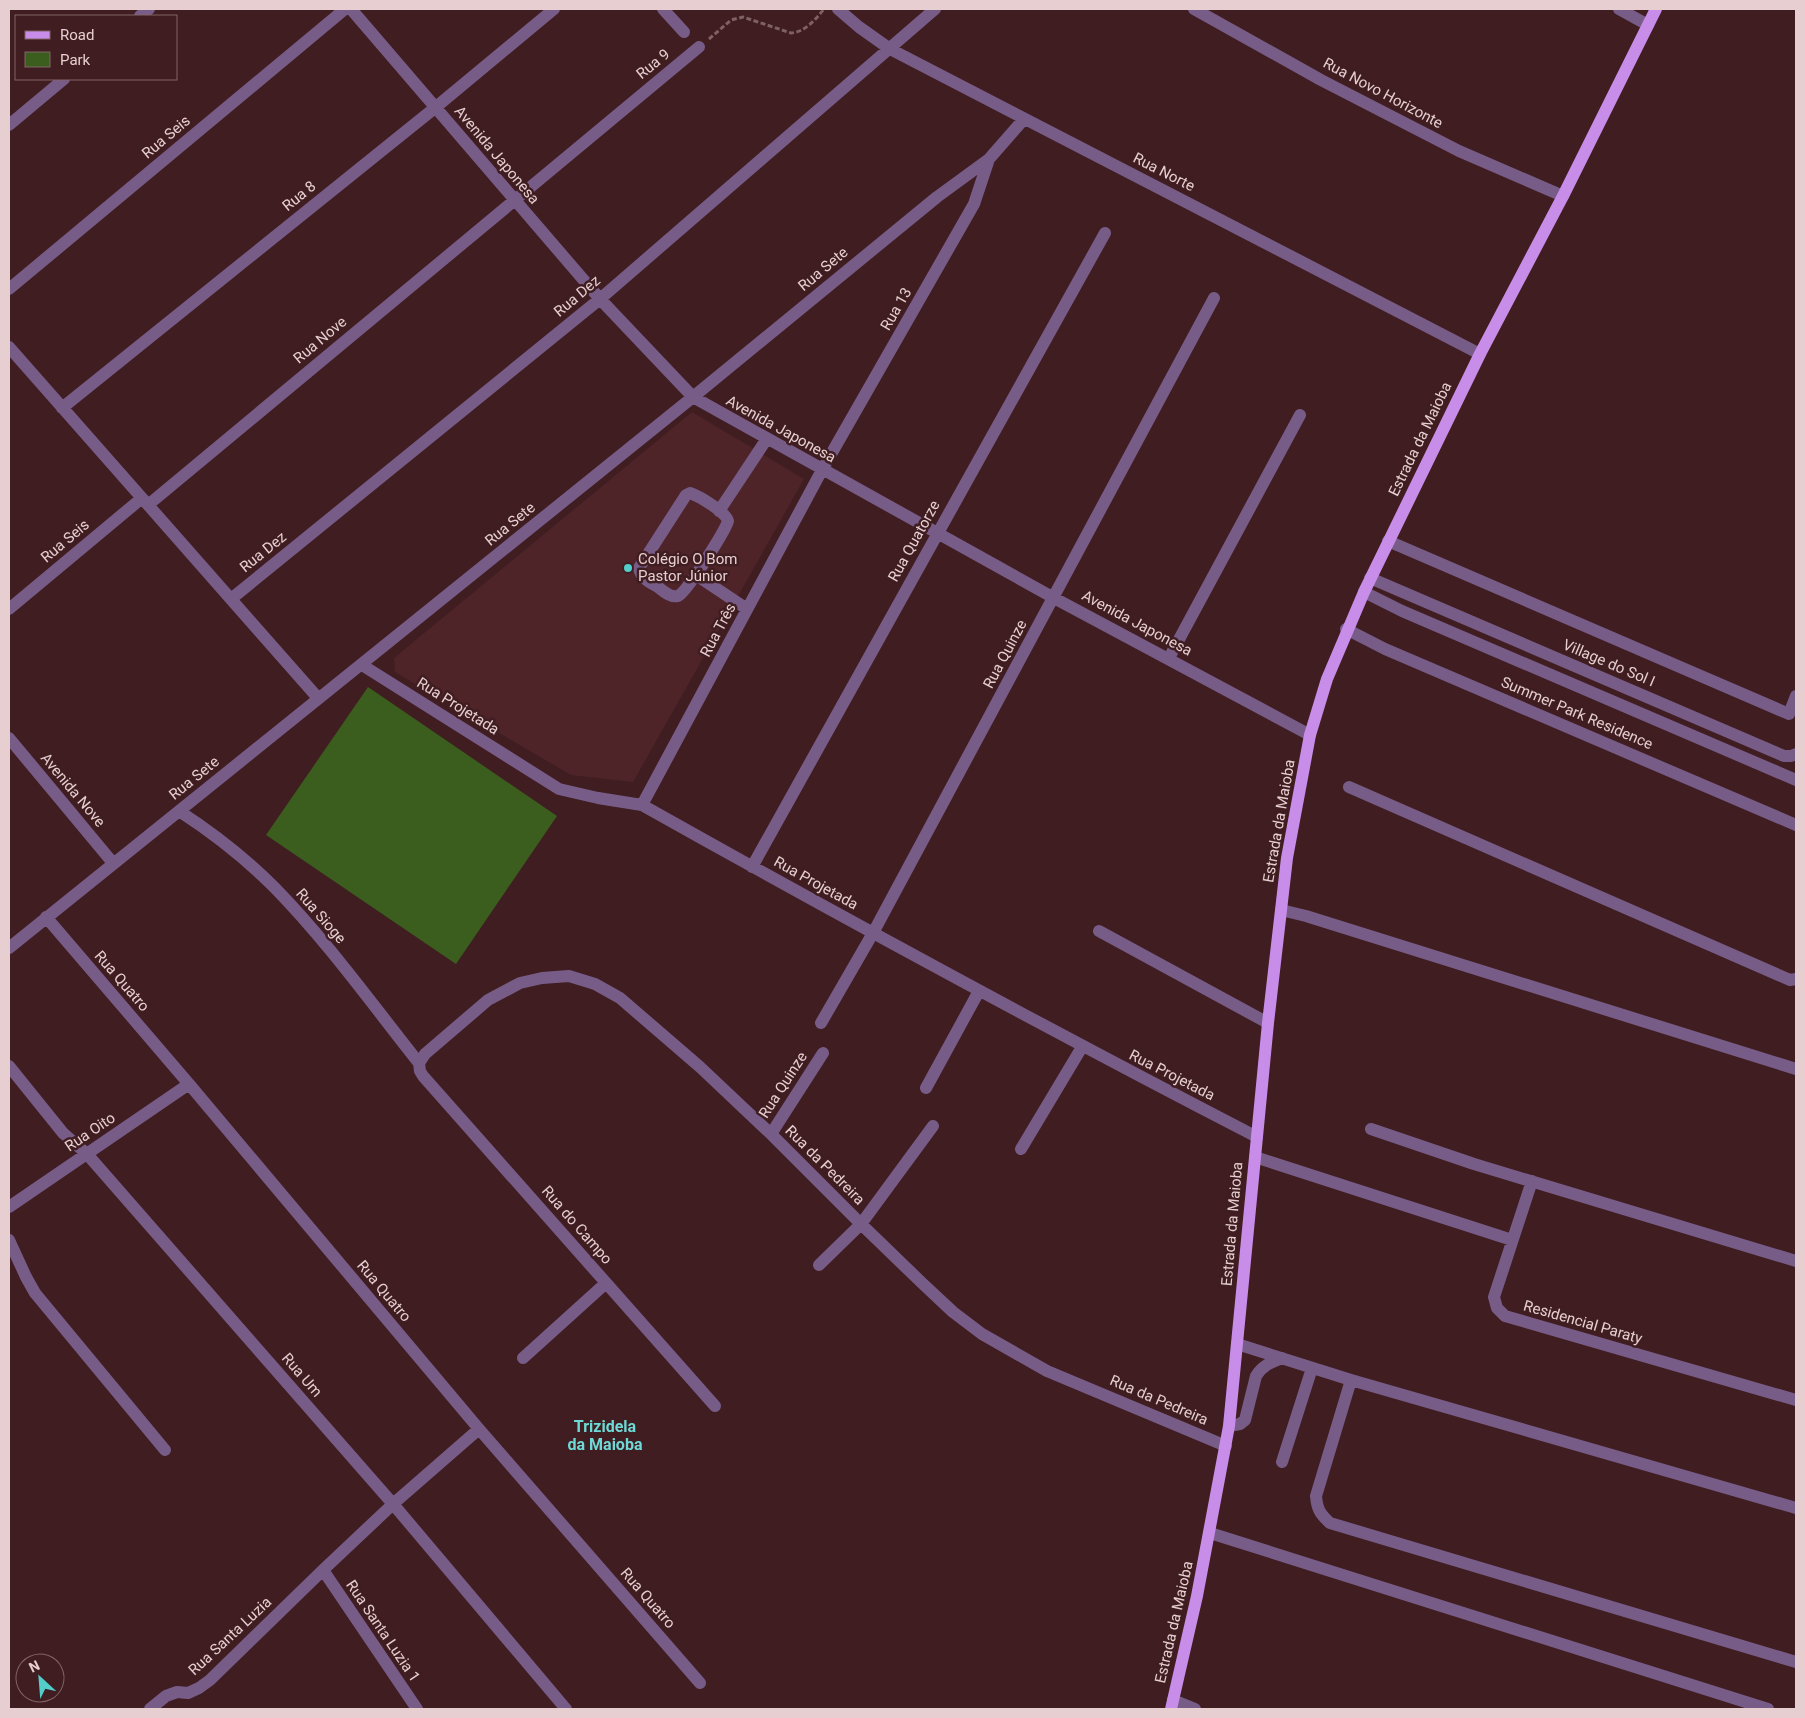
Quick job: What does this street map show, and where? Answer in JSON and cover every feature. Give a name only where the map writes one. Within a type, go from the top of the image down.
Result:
[{"type":"main road","name":"Estrada da Maioba","points":[[1172,1704],[1210,1533],[1229,1426],[1268,1022],[1287,858],[1310,735],[1327,679],[1346,630],[1370,578],[1480,354],[1563,196],[1656,9]]},
{"type":"street","name":"Rua 8","points":[[62,408],[436,107],[554,9]]},
{"type":"street","points":[[663,9],[684,32]]},
{"type":"street","name":"Rua Norte","points":[[838,9],[859,27],[890,48],[1480,354]]},
{"type":"street","name":"Rua Dez","points":[[231,599],[600,299],[935,9]]},
{"type":"street","name":"Rua Novo Horizonte","points":[[1194,9],[1321,80],[1459,151],[1563,196]]},
{"type":"street","points":[[1619,9],[1648,25]]},
{"type":"street","name":"Avenida Japonesa","points":[[354,10],[600,299],[693,397],[766,440],[1054,598],[1310,735]]},
{"type":"street","name":"Rua Seis","points":[[9,290],[354,10]]},
{"type":"street","name":"Rua 9","points":[[514,200],[699,47]]},
{"type":"street","points":[[9,125],[63,80]]},
{"type":"street","name":"Rua Sete","points":[[9,948],[318,698],[362,665],[937,197],[989,159],[1024,119]]},
{"type":"street","name":"Rua 13","points":[[822,470],[974,204],[983,182],[989,159]]},
{"type":"street","name":"Rua Nove","points":[[145,502],[514,200]]},
{"type":"street","name":"Rua Quatorze","points":[[752,867],[1105,233]]},
{"type":"street","name":"Rua Quinze","points":[[821,1023],[873,933],[1214,298]]},
{"type":"street","points":[[9,347],[318,698]]},
{"type":"street","points":[[1169,658],[1300,415]]},
{"type":"street","points":[[719,510],[766,440]]},
{"type":"street","name":"Rua Três","points":[[642,804],[822,470]]},
{"type":"street","points":[[694,494],[727,516],[726,526],[696,575],[681,594],[671,596],[643,578],[639,568],[686,495],[694,494]]},
{"type":"street","name":"Rua Seis","points":[[9,609],[145,502]]},
{"type":"street","name":"Village do Sol I","points":[[1388,541],[1793,715],[1796,696]]},
{"type":"street","points":[[696,575],[747,609]]},
{"type":"street","name":"Village do Sol I","points":[[1370,578],[1784,756],[1796,754]]},
{"type":"street","points":[[1364,592],[1402,611],[1796,780]]},
{"type":"street","name":"Summer Park Residence","points":[[1346,630],[1395,653],[1796,825]]},
{"type":"street","name":"Rua Projetada","points":[[362,665],[559,789],[598,798],[642,804],[979,992],[1257,1137]]},
{"type":"street","name":"Avenida Nove","points":[[9,738],[113,863]]},
{"type":"street","points":[[1349,787],[1790,980],[1796,979]]},
{"type":"street","name":"Rua Sioge","points":[[179,811],[227,844],[274,887],[330,950],[419,1063]]},
{"type":"street","points":[[1281,910],[1306,916],[1796,1069]]},
{"type":"street","name":"Rua Quatro","points":[[46,917],[479,1429],[700,1683]]},
{"type":"street","points":[[1100,931],[1268,1022]]},
{"type":"street","name":"Rua da Pedreira","points":[[419,1063],[425,1054],[488,1000],[520,982],[569,976],[595,984],[620,998],[700,1067],[953,1312],[982,1334],[1047,1371],[1226,1446]]},
{"type":"street","points":[[926,1088],[979,992]]},
{"type":"street","points":[[1021,1150],[1082,1047]]},
{"type":"street","name":"Rua Quinze","points":[[771,1134],[823,1053]]},
{"type":"street","name":"Rua do Campo","points":[[419,1063],[423,1076],[715,1406]]},
{"type":"street","name":"Rua Um","points":[[9,1066],[63,1133],[87,1154],[393,1504],[566,1709]]},
{"type":"street","name":"Rua Oito","points":[[9,1207],[189,1084]]},
{"type":"street","points":[[819,1265],[861,1224],[933,1126]]},
{"type":"street","points":[[1371,1129],[1532,1182],[1796,1260]]},
{"type":"street","points":[[1255,1157],[1512,1240]]},
{"type":"street","name":"Residencial Paraty","points":[[1532,1182],[1494,1297],[1497,1308],[1505,1316],[1796,1400]]},
{"type":"street","points":[[9,1240],[35,1293],[165,1450]]},
{"type":"street","points":[[523,1358],[606,1284]]},
{"type":"street","points":[[1238,1344],[1351,1380],[1796,1508]]},
{"type":"street","points":[[1229,1426],[1240,1424],[1245,1420],[1258,1372],[1268,1364],[1282,1358]]},
{"type":"street","points":[[1282,1462],[1312,1368]]},
{"type":"street","points":[[1351,1380],[1316,1496],[1320,1514],[1330,1523],[1796,1662]]},
{"type":"street","points":[[323,1570],[393,1504],[479,1429]]},
{"type":"street","points":[[1210,1533],[1768,1709]]},
{"type":"street","name":"Rua Santa Luzia","points":[[150,1709],[166,1696],[199,1688],[210,1680],[323,1570]]},
{"type":"street","name":"Rua Santa Luzia 1","points":[[323,1570],[417,1709]]},
{"type":"street","points":[[1172,1704],[1195,1709]]},
{"type":"path","points":[[699,47],[731,20],[736,18],[743,17],[791,33],[808,26],[825,9]]},
{"type":"shaded area","name":"Colégio O Bom Pastor Júnior","points":[[692,412],[804,479],[633,782],[571,775],[395,672],[394,658]]},
{"type":"green space","points":[[368,687],[557,816],[456,964],[266,835]]},
{"type":"place","name":"Colégio O Bom Pastor Júnior","points":[[628,568]]},
{"type":"district","name":"Trizidela da Maioba","points":[[605,1435]]}]
